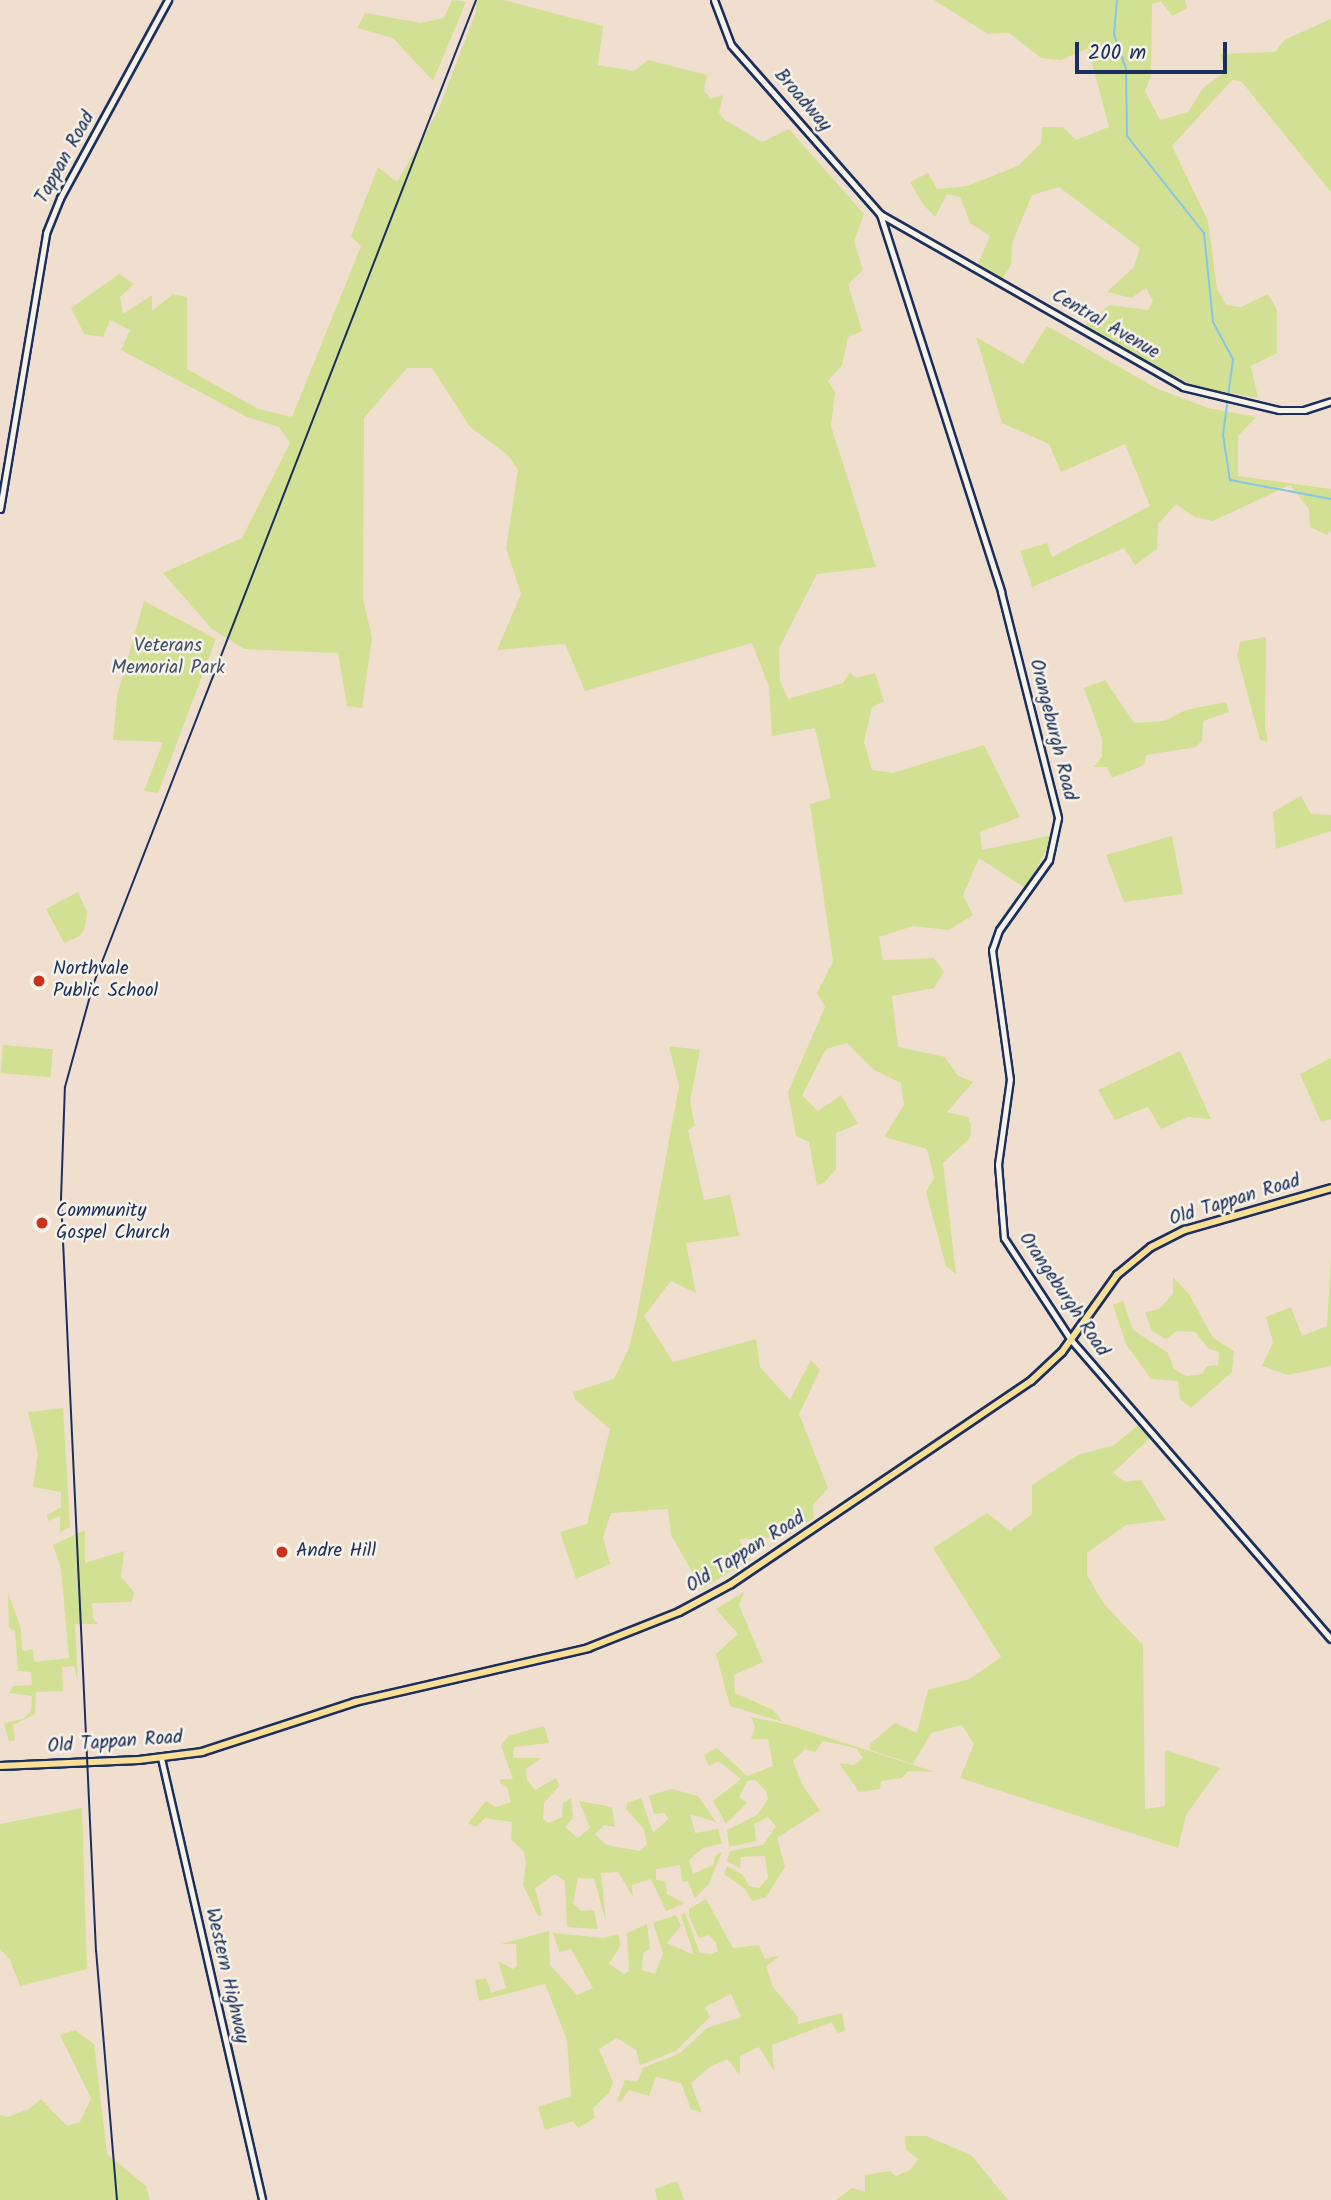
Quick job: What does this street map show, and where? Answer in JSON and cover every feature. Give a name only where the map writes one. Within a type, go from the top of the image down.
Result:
[{"type":"main road","name":"Old Tappan Road","points":[[0,1766],[160,1758],[241,1742],[388,1693],[605,1643],[731,1584],[1031,1381],[1071,1340],[1116,1275],[1151,1247],[1185,1230],[1331,1188]]},
{"type":"street","name":"Tappan Road","points":[[0,509],[46,233],[60,198],[168,0]]},
{"type":"street","name":"Broadway","points":[[714,0],[731,45],[880,215]]},
{"type":"street","name":"Central Avenue","points":[[880,215],[1172,383],[1228,400],[1292,410],[1331,401]]},
{"type":"street","name":"Orangeburgh Road","points":[[880,215],[1001,592],[1058,818],[1049,860],[999,930],[991,959],[1010,1079],[998,1164],[1002,1228],[1012,1254],[1071,1340],[1331,1639]]},
{"type":"street","name":"Western Highway","points":[[160,1758],[262,2200]]},
{"type":"green space","points":[[452,0],[466,2],[433,81],[393,38],[357,28],[365,13],[421,23],[444,18]]},
{"type":"green space","points":[[475,0],[503,0],[603,26],[598,65],[634,71],[648,60],[707,75],[704,91],[711,99],[723,95],[719,113],[725,120],[762,142],[789,129],[864,214],[854,241],[863,270],[848,284],[862,331],[848,337],[842,365],[828,381],[835,392],[831,426],[876,567],[817,574],[779,648],[780,681],[788,699],[843,683],[850,672],[856,678],[875,673],[884,701],[872,707],[864,742],[872,770],[893,773],[984,745],[1020,817],[980,832],[982,850],[1053,835],[1027,889],[979,858],[963,895],[973,915],[949,930],[913,926],[879,937],[883,960],[934,958],[944,972],[934,988],[892,996],[898,1047],[945,1057],[958,1076],[973,1082],[947,1112],[968,1117],[971,1125],[970,1138],[943,1163],[956,1274],[946,1266],[926,1192],[934,1178],[927,1149],[884,1137],[904,1105],[901,1083],[874,1070],[847,1043],[826,1049],[802,1095],[818,1111],[841,1095],[858,1124],[836,1133],[836,1169],[824,1183],[817,1185],[809,1142],[796,1136],[788,1092],[825,1007],[817,993],[833,961],[810,804],[831,798],[815,728],[772,736],[769,687],[752,643],[585,691],[565,644],[497,650],[521,594],[506,548],[518,470],[508,455],[470,427],[432,368],[407,368],[364,418],[363,598],[372,638],[362,708],[347,706],[338,653],[244,649],[212,629],[163,573],[242,538],[290,443],[279,427],[247,417],[121,350],[130,330],[110,320],[103,337],[84,334],[71,308],[119,274],[134,284],[120,297],[123,314],[152,295],[152,311],[173,294],[187,297],[187,369],[258,409],[292,417],[361,246],[351,236],[378,167],[397,182],[438,111],[476,12]]},
{"type":"green space","points":[[934,0],[1185,0],[1187,8],[1172,16],[1161,1],[1152,4],[1151,76],[1145,91],[1160,120],[1188,112],[1204,87],[1225,72],[1220,54],[1275,52],[1284,40],[1331,19],[1331,192],[1241,81],[1232,80],[1172,146],[1208,221],[1217,289],[1226,305],[1241,307],[1268,294],[1277,310],[1277,353],[1251,366],[1258,398],[1196,387],[1082,327],[1110,305],[1148,310],[1153,301],[1146,288],[1131,298],[1107,292],[1134,267],[1140,248],[1059,187],[1032,195],[1012,243],[1011,265],[1002,279],[977,266],[990,236],[970,223],[960,197],[947,194],[935,217],[923,204],[910,182],[928,173],[937,189],[967,186],[1018,166],[1041,143],[1042,127],[1063,127],[1076,140],[1109,127],[1088,48],[1061,60],[1041,58],[1009,33],[988,34]]},
{"type":"green space","points":[[1047,326],[1158,389],[1208,408],[1256,417],[1238,436],[1238,476],[1331,489],[1331,531],[1327,535],[1310,527],[1309,509],[1290,485],[1213,521],[1195,517],[1176,504],[1158,524],[1157,549],[1135,565],[1124,548],[1032,587],[1020,551],[1047,543],[1052,557],[1150,506],[1125,444],[1061,472],[1049,444],[1002,423],[976,337],[1023,364]]},
{"type":"green space","name":"Veterans Memorial Park","points":[[144,601],[216,639],[158,793],[144,791],[163,742],[113,740],[117,696]]},
{"type":"green space","points":[[1266,637],[1265,725],[1268,742],[1260,740],[1237,655],[1240,642]]},
{"type":"green space","points":[[1105,680],[1134,723],[1164,721],[1186,710],[1226,702],[1229,712],[1203,721],[1202,740],[1196,747],[1146,755],[1144,765],[1112,778],[1107,767],[1094,767],[1102,757],[1102,739],[1084,688]]},
{"type":"green space","points":[[1301,796],[1311,814],[1331,815],[1331,831],[1276,849],[1273,812]]},
{"type":"green space","points":[[1172,836],[1183,894],[1124,902],[1106,855]]},
{"type":"green space","points":[[78,892],[87,912],[85,927],[80,936],[64,943],[46,909]]},
{"type":"green space","points":[[3,1045],[53,1049],[50,1077],[1,1073]]},
{"type":"green space","points":[[669,1046],[700,1050],[690,1101],[695,1126],[688,1130],[704,1200],[730,1195],[739,1236],[686,1243],[696,1293],[671,1281],[644,1316],[673,1362],[756,1339],[760,1367],[790,1400],[811,1360],[820,1370],[799,1414],[828,1488],[813,1505],[814,1518],[784,1537],[739,1539],[750,1560],[702,1589],[671,1535],[668,1509],[611,1513],[603,1538],[610,1564],[576,1579],[560,1532],[587,1524],[610,1429],[575,1399],[573,1392],[614,1379],[629,1348],[637,1315],[679,1086]]},
{"type":"green space","points":[[1180,1051],[1211,1119],[1188,1117],[1161,1129],[1148,1107],[1115,1120],[1098,1090]]},
{"type":"green space","points":[[1331,1058],[1331,1119],[1321,1122],[1300,1074]]},
{"type":"green space","points":[[1331,1257],[1331,1366],[1288,1375],[1262,1366],[1273,1342],[1266,1317],[1291,1307],[1302,1336],[1327,1326]]},
{"type":"green space","points":[[1173,1277],[1189,1294],[1213,1338],[1234,1351],[1232,1372],[1191,1408],[1180,1399],[1178,1381],[1151,1379],[1126,1344],[1113,1305],[1123,1301],[1133,1330],[1168,1353],[1174,1369],[1186,1376],[1202,1374],[1207,1366],[1218,1365],[1219,1352],[1209,1349],[1195,1332],[1177,1331],[1166,1339],[1152,1331],[1145,1312],[1159,1309],[1173,1294]]},
{"type":"green space","points":[[63,1408],[70,1527],[60,1532],[60,1516],[48,1521],[47,1515],[61,1507],[61,1492],[33,1487],[38,1454],[28,1412]]},
{"type":"green space","points":[[1141,1423],[1152,1436],[1113,1473],[1125,1482],[1141,1480],[1166,1520],[1126,1525],[1087,1553],[1087,1575],[1104,1604],[1143,1645],[1145,1809],[1165,1806],[1165,1750],[1220,1768],[1186,1815],[1178,1848],[960,1778],[974,1744],[962,1725],[931,1733],[913,1764],[870,1750],[870,1744],[895,1723],[917,1733],[928,1690],[970,1679],[1001,1657],[933,1548],[987,1513],[1010,1531],[1032,1514],[1032,1485],[1078,1455],[1114,1445]]},
{"type":"green space","points":[[85,1530],[85,1563],[124,1551],[121,1577],[134,1592],[132,1602],[92,1603],[93,1618],[98,1624],[75,1624],[78,1682],[74,1666],[62,1667],[63,1691],[36,1692],[35,1714],[13,1725],[15,1740],[9,1741],[4,1723],[23,1719],[31,1711],[32,1696],[9,1693],[13,1686],[32,1685],[31,1672],[18,1671],[15,1631],[9,1628],[8,1593],[21,1629],[22,1651],[33,1649],[34,1662],[69,1658],[61,1569],[53,1545]]},
{"type":"green space","points":[[744,1592],[739,1605],[763,1662],[734,1675],[735,1693],[773,1710],[783,1722],[730,1706],[716,1654],[738,1634],[716,1609]]},
{"type":"green space","points":[[751,1717],[789,1725],[935,1772],[908,1771],[902,1778],[881,1781],[880,1789],[859,1792],[839,1763],[854,1765],[863,1758],[856,1748],[823,1741],[815,1752],[805,1749],[793,1761],[803,1786],[820,1810],[777,1838],[785,1867],[766,1897],[752,1901],[745,1889],[724,1874],[727,1866],[742,1874],[749,1886],[759,1888],[768,1878],[765,1856],[741,1857],[740,1868],[727,1861],[730,1851],[763,1845],[776,1826],[768,1817],[754,1824],[756,1841],[729,1847],[727,1830],[757,1815],[768,1799],[766,1791],[755,1780],[747,1781],[739,1797],[747,1803],[726,1824],[713,1801],[741,1779],[718,1761],[709,1766],[704,1755],[717,1748],[747,1776],[773,1766],[768,1739],[751,1739],[755,1727]]},
{"type":"green space","points":[[544,1726],[549,1743],[514,1747],[513,1758],[541,1758],[526,1769],[527,1780],[535,1790],[556,1778],[559,1786],[544,1803],[543,1819],[549,1823],[562,1817],[563,1803],[571,1798],[573,1818],[565,1827],[578,1838],[590,1828],[579,1801],[612,1807],[615,1827],[604,1825],[595,1834],[606,1845],[640,1851],[647,1844],[644,1829],[626,1809],[627,1803],[641,1798],[653,1833],[668,1819],[665,1813],[654,1814],[649,1796],[671,1789],[698,1796],[716,1822],[690,1814],[695,1833],[718,1829],[722,1843],[703,1848],[689,1860],[693,1874],[713,1865],[715,1856],[722,1852],[709,1884],[695,1898],[688,1882],[682,1881],[680,1865],[656,1869],[656,1880],[665,1881],[667,1894],[685,1903],[666,1911],[651,1879],[632,1885],[633,1897],[618,1872],[601,1873],[606,1922],[594,1879],[578,1878],[573,1903],[581,1911],[594,1910],[598,1929],[567,1927],[565,1881],[555,1874],[535,1888],[542,1915],[538,1916],[523,1885],[526,1862],[524,1852],[511,1839],[512,1822],[485,1818],[476,1827],[468,1823],[486,1801],[496,1807],[511,1802],[507,1787],[500,1783],[500,1779],[513,1779],[501,1746],[508,1736]]},
{"type":"green space","points":[[82,1808],[87,1969],[20,1986],[10,1960],[0,1949],[0,1824]]},
{"type":"green space","points":[[706,1899],[733,1948],[759,1945],[765,1959],[781,1955],[766,1966],[773,1987],[798,2017],[798,2024],[842,2013],[845,2031],[837,2033],[832,2022],[772,2045],[774,2071],[759,2047],[740,2056],[740,2076],[728,2059],[710,2067],[691,2083],[702,2113],[691,2109],[681,2083],[656,2077],[649,2096],[629,2090],[621,2102],[617,2101],[625,2080],[637,2082],[643,2068],[680,2053],[707,2028],[741,2017],[731,1994],[705,2007],[710,2017],[676,2051],[640,2065],[636,2050],[617,2038],[599,2049],[613,2082],[609,2093],[593,2108],[595,2118],[578,2128],[573,2121],[545,2130],[538,2107],[571,2096],[567,2040],[545,1984],[479,2001],[475,1980],[486,1978],[491,1993],[506,1988],[498,1961],[513,1969],[517,1966],[516,1944],[501,1944],[549,1931],[550,1965],[577,1995],[593,1988],[571,1949],[559,1952],[553,1933],[603,1938],[619,1934],[620,1946],[609,1964],[624,1974],[629,1971],[627,1933],[647,1924],[650,1948],[643,1953],[642,1970],[655,1974],[663,1953],[653,1923],[676,1915],[681,1926],[667,1943],[694,1955],[681,1915],[685,1913],[700,1953],[711,1954],[718,1951],[716,1943],[709,1935],[699,1938],[689,1916],[689,1909]]},
{"type":"green space","points":[[75,2030],[94,2044],[107,2154],[146,2186],[150,2200],[0,2200],[0,2115],[8,2117],[29,2109],[41,2099],[67,2126],[80,2122],[91,2098],[60,2035]]},
{"type":"green space","points":[[905,2136],[926,2136],[971,2155],[1008,2200],[836,2200],[852,2188],[865,2192],[865,2175],[890,2171],[896,2176],[910,2170],[918,2159],[906,2150]]},
{"type":"green space","points":[[677,2181],[684,2200],[657,2200],[655,2189]]},
{"type":"waterway","points":[[1117,0],[1114,34],[1126,69],[1127,136],[1204,233],[1213,322],[1233,359],[1223,435],[1230,480],[1331,499]]},
{"type":"railway","points":[[117,2200],[96,1951],[61,1199],[65,1087],[93,985],[476,0]]},
{"type":"place","name":"Northvale Public School","points":[[39,981]]},
{"type":"place","name":"Community Gospel Church","points":[[42,1223]]},
{"type":"place","name":"Andre Hill","points":[[282,1552]]}]
